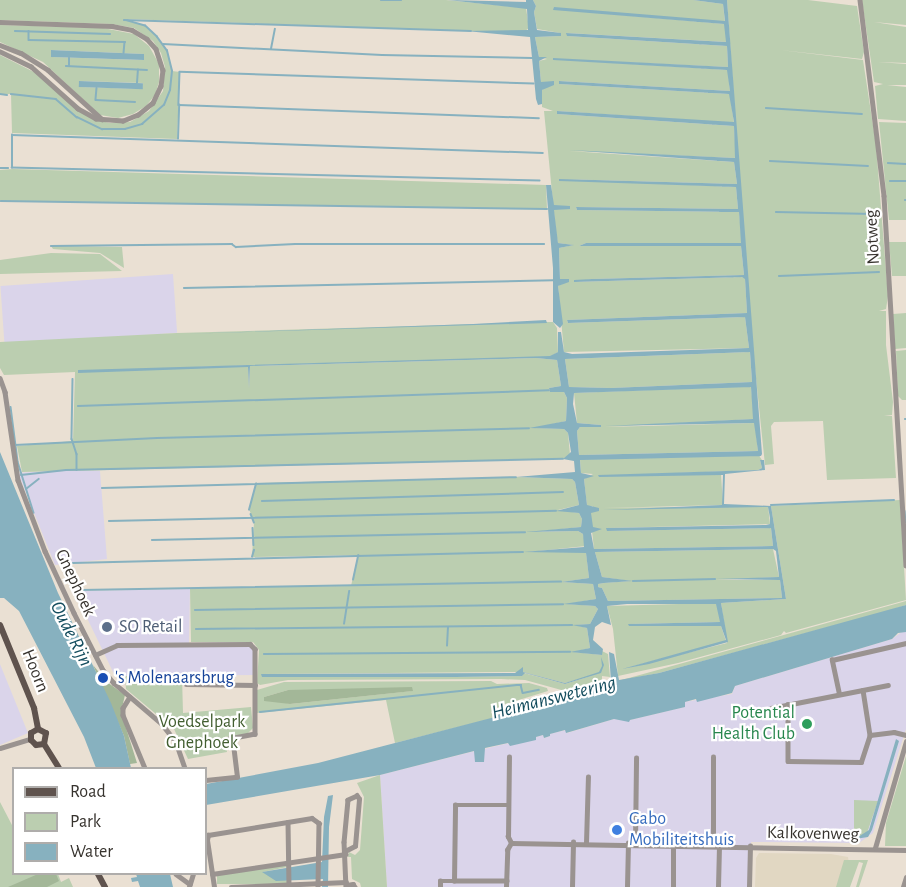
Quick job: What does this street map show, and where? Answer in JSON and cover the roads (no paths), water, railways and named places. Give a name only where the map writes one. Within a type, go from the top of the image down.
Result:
[{"type":"main road","name":"Hoorn","points":[[0,625],[34,708],[38,729]]},
{"type":"main road","points":[[44,744],[36,745],[30,739],[32,732],[38,729],[46,733],[44,744],[58,767]]},
{"type":"street","name":"Notweg","points":[[860,0],[884,196],[906,565]]},
{"type":"street","points":[[0,22],[112,26],[132,30],[147,39],[159,56],[163,70],[161,86],[155,100],[135,117],[118,121],[102,119],[78,108],[31,67],[0,52]]},
{"type":"street","points":[[0,45],[21,52],[48,70],[102,119]]},
{"type":"street","name":"Gnephoek","points":[[0,378],[5,392],[18,480],[45,551],[95,655],[111,680],[145,708],[171,735],[184,767]]},
{"type":"street","points":[[839,694],[832,660],[906,643]]},
{"type":"street","points":[[95,655],[117,645],[250,644],[255,650],[255,734],[230,739],[237,777],[207,780]]},
{"type":"street","points":[[186,684],[255,685]]},
{"type":"street","points":[[771,708],[888,685]]},
{"type":"street","points":[[788,704],[788,760],[861,762],[870,735],[863,690]]},
{"type":"street","points":[[130,697],[123,708],[123,715],[145,767]]},
{"type":"street","points":[[870,735],[894,732],[906,735]]},
{"type":"street","points":[[0,748],[30,739]]},
{"type":"street","points":[[875,848],[906,741]]},
{"type":"street","points":[[713,757],[718,887]]},
{"type":"street","points":[[440,887],[441,881],[454,880],[506,884],[507,850],[511,843],[508,837],[509,758]]},
{"type":"street","points":[[635,844],[636,758]]},
{"type":"street","points":[[586,843],[588,777]]},
{"type":"street","points":[[212,874],[289,861],[333,857],[345,853],[355,846],[359,799],[357,796],[348,800],[345,853],[346,884]]},
{"type":"street","points":[[454,880],[455,805],[508,805]]},
{"type":"street","points":[[214,887],[208,835],[312,818],[317,820],[319,883]]},
{"type":"street","points":[[288,822],[289,886]]},
{"type":"street","points":[[572,887],[573,842]]},
{"type":"street","name":"Kalkovenweg","points":[[511,843],[573,842],[906,850]]},
{"type":"street","points":[[627,887],[628,843]]},
{"type":"street","points":[[673,844],[673,887]]},
{"type":"street","points":[[749,887],[750,846]]},
{"type":"street","points":[[178,875],[190,885]]},
{"type":"street","points":[[903,887],[906,877]]},
{"type":"street","points":[[231,887],[289,886],[334,882],[353,884],[355,887]]},
{"type":"water","points":[[448,0],[526,2],[526,0],[533,0],[536,6],[534,12],[537,30],[561,33],[561,36],[535,37],[539,57],[547,57],[539,61],[541,82],[554,81],[554,85],[542,90],[542,104],[538,105],[536,99],[530,37],[466,31],[528,30],[527,9]]},
{"type":"water","points":[[693,0],[727,0],[762,454],[761,456],[580,460],[581,473],[594,476],[584,479],[587,505],[599,508],[599,511],[591,513],[593,527],[602,529],[591,533],[594,549],[773,546],[771,528],[607,531],[606,528],[766,525],[770,524],[770,518],[768,507],[603,510],[722,505],[723,475],[599,477],[598,475],[758,470],[762,468],[760,460],[764,460],[765,470],[725,474],[724,504],[771,506],[786,599],[721,603],[728,642],[649,664],[622,669],[726,640],[721,626],[629,626],[628,624],[720,622],[716,604],[627,604],[607,606],[611,625],[602,622],[595,627],[593,640],[603,649],[602,655],[570,652],[590,648],[587,628],[572,625],[590,624],[598,609],[595,606],[563,604],[596,599],[593,584],[561,582],[589,578],[586,553],[523,552],[584,547],[583,534],[578,531],[525,532],[581,527],[582,519],[579,513],[556,511],[579,505],[575,482],[572,479],[516,477],[575,472],[574,461],[563,459],[571,452],[568,433],[564,429],[529,428],[566,421],[567,398],[564,392],[550,392],[549,388],[561,386],[557,360],[536,358],[250,366],[249,389],[248,367],[78,373],[78,370],[550,356],[558,352],[558,332],[561,332],[564,352],[572,354],[749,348],[745,317],[568,323],[567,320],[747,313],[745,279],[742,277],[574,282],[574,280],[592,279],[744,275],[741,246],[579,246],[586,243],[741,243],[739,212],[577,210],[576,207],[738,209],[736,187],[559,181],[559,179],[737,184],[734,162],[569,150],[735,158],[734,126],[557,114],[557,111],[734,122],[729,94],[559,84],[559,81],[730,91],[727,70],[553,60],[553,58],[728,67],[727,46],[567,36],[566,33],[726,42],[724,24],[553,10],[554,7],[725,21],[723,4]],"holes":[[[750,352],[752,382],[611,388],[569,387],[565,359]],[[751,387],[753,419],[605,426],[754,423],[758,451],[579,455],[577,431],[580,427],[601,427],[601,425],[577,423],[573,404],[574,393]],[[773,549],[776,551],[779,577],[715,579],[780,580],[782,598],[608,601],[598,584],[633,581],[602,577],[595,552]]]},
{"type":"water","points":[[51,50],[144,54],[144,60],[51,57]]},
{"type":"water","points":[[79,81],[143,83],[143,89],[79,87]]},
{"type":"water","points":[[546,185],[551,185],[554,205],[570,206],[570,209],[554,210],[558,243],[574,245],[559,248],[560,279],[569,279],[569,282],[558,286],[563,324],[560,328],[553,322],[553,268]]},
{"type":"water","points":[[546,320],[547,323],[181,334],[473,324]]},
{"type":"water","name":"Oude Rijn","points":[[0,452],[58,593],[111,703],[124,736],[131,767],[96,767],[84,737],[19,611],[4,598],[0,598]]},
{"type":"water","points":[[906,605],[906,632],[898,633],[892,639],[735,686],[732,693],[697,702],[696,699],[685,702],[685,707],[629,722],[614,719],[566,733],[565,730],[550,734],[544,738],[543,735],[536,737],[536,740],[510,746],[508,743],[485,748],[484,762],[475,762],[474,751],[380,775],[207,805],[207,784],[318,763],[495,717],[503,712],[503,706],[542,696],[545,702],[611,682],[609,652],[614,654],[619,680],[659,673]]},
{"type":"water","points":[[601,657],[604,665],[601,673],[565,684],[525,673],[522,676],[455,677],[262,677],[261,674],[515,673],[523,667],[523,672],[565,683],[599,672],[602,666]]},
{"type":"water","points":[[896,739],[899,741],[872,830],[868,837],[855,839],[869,830]]},
{"type":"water","points":[[333,795],[329,827],[328,887],[322,887],[323,879],[276,881],[262,872],[322,862],[324,817],[328,796]]},
{"type":"water","points":[[136,875],[170,875],[173,887],[140,887],[138,881],[132,882],[131,878],[137,877]]},
{"type":"waterway","points":[[381,0],[401,0]]},
{"type":"waterway","points":[[124,20],[471,31]]},
{"type":"waterway","points":[[11,94],[56,99],[77,117],[102,129],[125,129],[142,124],[164,105],[170,90],[172,71],[167,51],[157,37],[145,26],[128,21]]},
{"type":"waterway","points":[[271,49],[275,29]]},
{"type":"waterway","points":[[15,31],[110,34]]},
{"type":"waterway","points":[[29,31],[29,40],[125,42],[124,53]]},
{"type":"waterway","points":[[163,44],[382,55],[532,58]]},
{"type":"waterway","points":[[69,58],[69,66]]},
{"type":"waterway","points":[[66,66],[147,70]]},
{"type":"waterway","points":[[137,83],[138,70]]},
{"type":"waterway","points":[[534,84],[180,72],[179,105],[539,118]]},
{"type":"waterway","points":[[97,88],[96,100],[135,102]]},
{"type":"waterway","points":[[0,94],[7,95]]},
{"type":"waterway","points":[[178,139],[179,105]]},
{"type":"waterway","points":[[766,108],[862,114]]},
{"type":"waterway","points":[[540,181],[12,168],[12,135],[543,153]]},
{"type":"waterway","points":[[770,161],[868,166]]},
{"type":"waterway","points":[[888,163],[906,164]]},
{"type":"waterway","points":[[0,168],[8,168]]},
{"type":"waterway","points":[[890,181],[906,181]]},
{"type":"waterway","points":[[1,201],[547,209]]},
{"type":"waterway","points":[[776,212],[874,214]]},
{"type":"waterway","points":[[51,246],[544,244]]},
{"type":"waterway","points":[[779,276],[879,272]]},
{"type":"waterway","points":[[184,288],[553,280]]},
{"type":"waterway","points":[[73,379],[72,439],[77,454],[77,470]]},
{"type":"waterway","points":[[78,406],[549,390]]},
{"type":"waterway","points":[[11,407],[18,462],[34,513]]},
{"type":"waterway","points":[[15,445],[157,438],[529,428]]},
{"type":"waterway","points":[[21,475],[66,470],[563,459]]},
{"type":"waterway","points":[[102,488],[516,477]]},
{"type":"waterway","points":[[26,489],[39,479]]},
{"type":"waterway","points":[[249,510],[256,484]]},
{"type":"waterway","points":[[262,501],[563,492]]},
{"type":"waterway","points":[[771,505],[894,500]]},
{"type":"waterway","points":[[109,521],[556,511]]},
{"type":"waterway","points":[[905,511],[906,522]]},
{"type":"waterway","points":[[251,514],[254,522]]},
{"type":"waterway","points":[[253,528],[254,545]]},
{"type":"waterway","points":[[152,540],[525,532]]},
{"type":"waterway","points":[[252,557],[254,550]]},
{"type":"waterway","points":[[73,563],[523,552]]},
{"type":"waterway","points":[[353,580],[358,556]]},
{"type":"waterway","points":[[633,581],[715,579]]},
{"type":"waterway","points":[[81,590],[561,582]]},
{"type":"waterway","points":[[344,624],[349,591]]},
{"type":"waterway","points":[[195,610],[563,604]]},
{"type":"waterway","points":[[196,629],[572,625]]},
{"type":"waterway","points":[[447,646],[448,628]]},
{"type":"waterway","points":[[264,654],[570,652]]},
{"type":"waterway","name":"Heimanswetering","points":[[260,712],[517,685],[521,685],[523,693],[539,690]]},
{"type":"place","name":"SO Retail","points":[[107,627]]},
{"type":"place","name":"'s Molenaarsbrug","points":[[103,678]]},
{"type":"place","name":"Potential Health Club","points":[[807,724]]},
{"type":"place","name":"Gabo Mobiliteitshuis","points":[[617,830]]},
{"type":"park label","name":"Voedselpark Gnephoek","points":[[202,733]]}]
